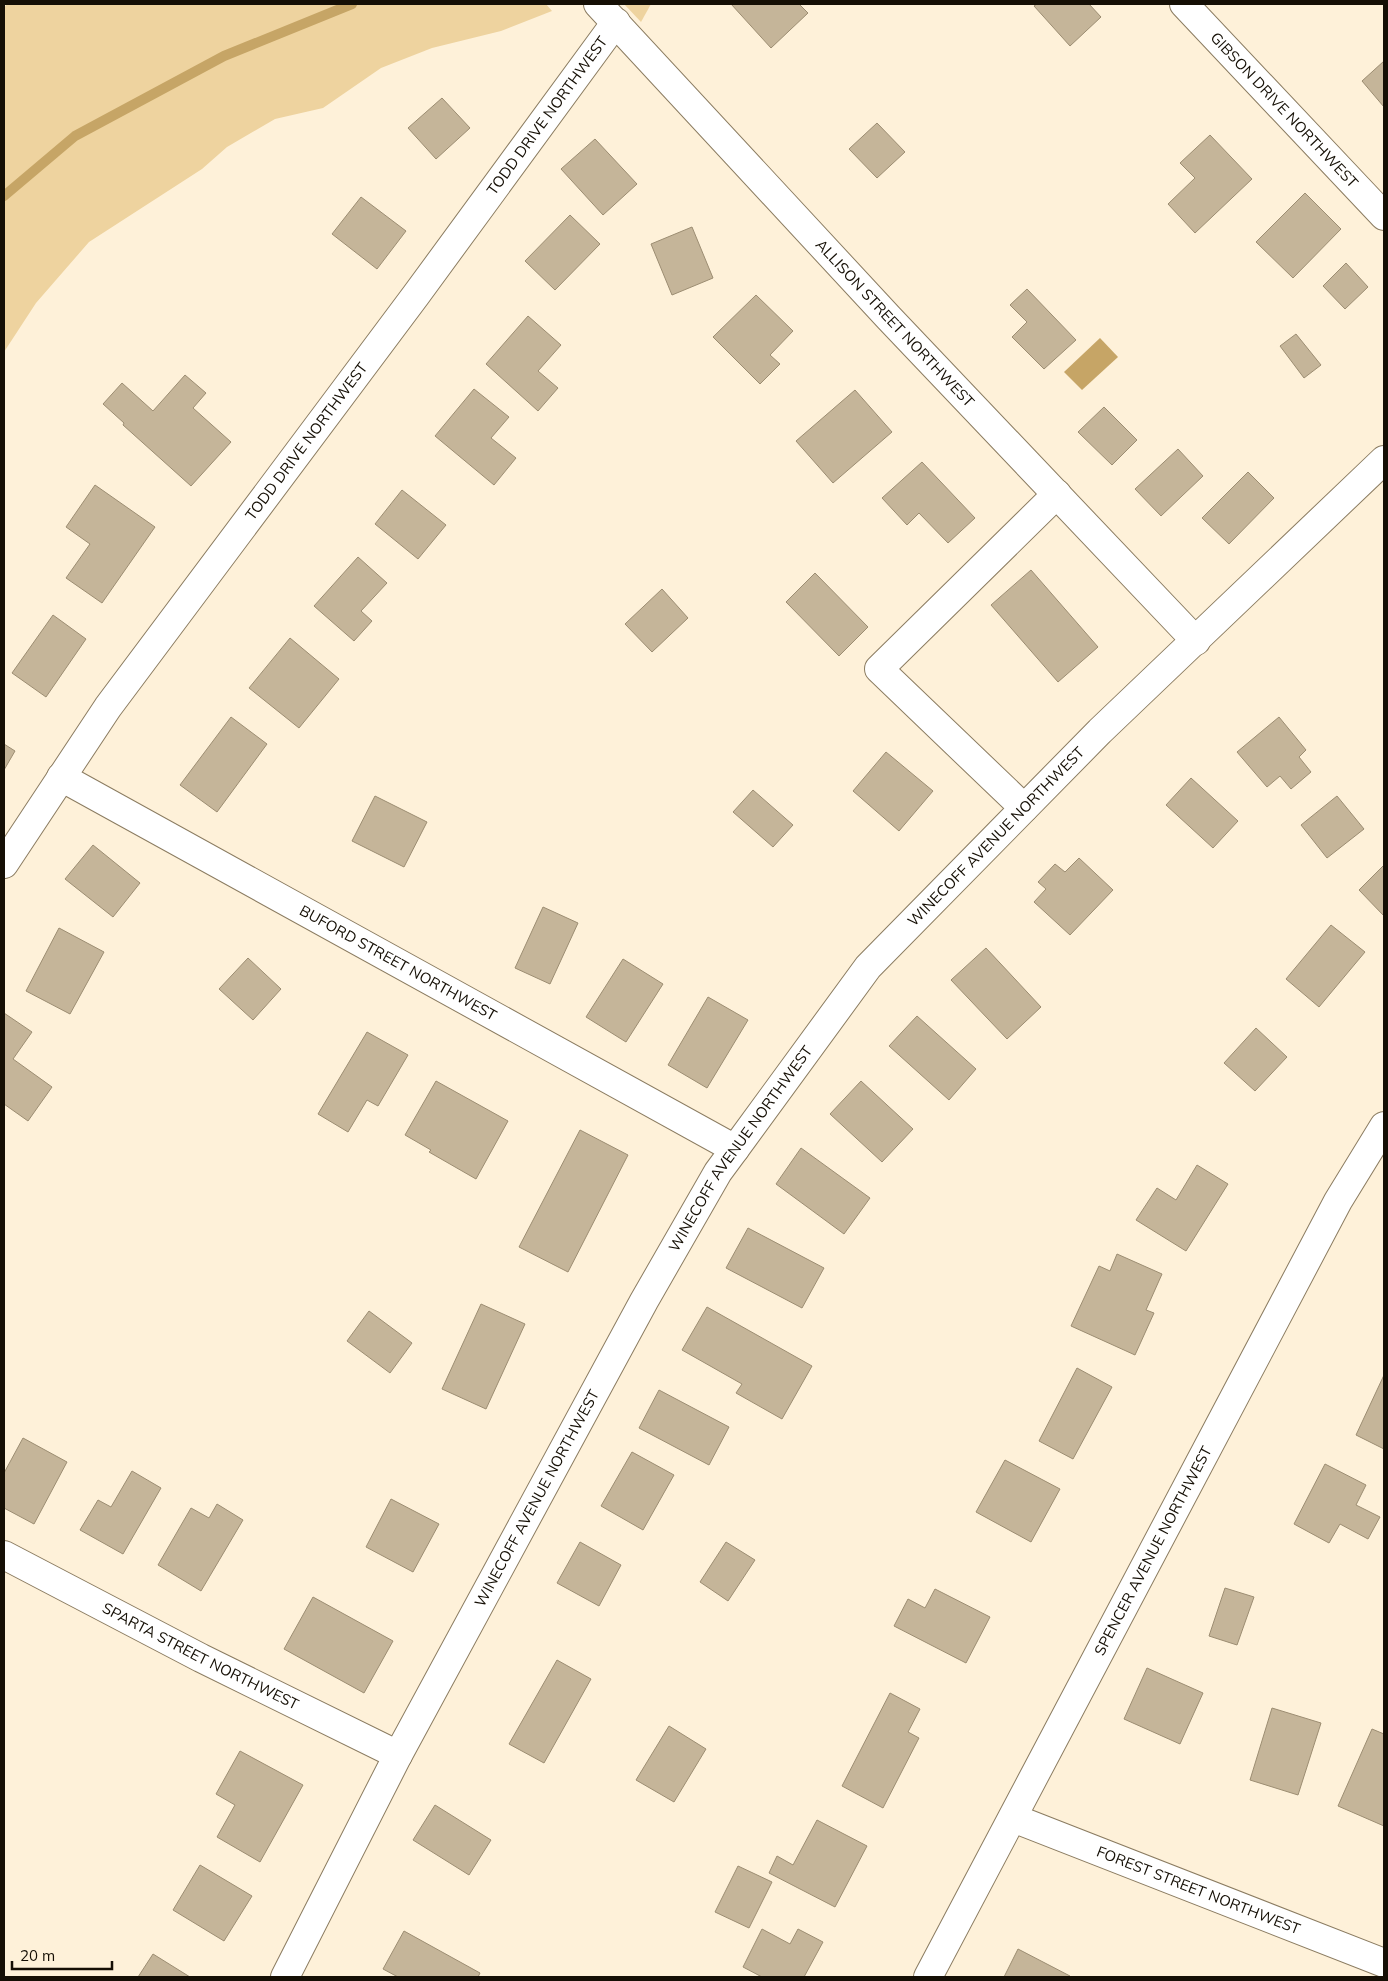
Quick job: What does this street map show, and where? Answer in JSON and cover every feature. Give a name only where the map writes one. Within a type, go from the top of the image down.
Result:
[{"type":"street","name":"GIBSON DRIVE NORTHWEST","points":[[1184,4],[1384,216]]},
{"type":"street","name":"ALLISON STREET NORTHWEST","points":[[607,13],[889,318],[1196,641]]},
{"type":"street","name":"TODD DRIVE NORTHWEST","points":[[4,864],[108,708],[416,295],[607,13]]},
{"type":"street","name":"WINECOFF AVENUE NORTHWEST","points":[[284,1977],[398,1755],[644,1301],[718,1172],[734,1149],[868,967],[1100,731],[1384,460]]},
{"type":"street","points":[[1024,808],[879,669],[1057,494]]},
{"type":"street","name":"BUFORD STREET NORTHWEST","points":[[62,777],[734,1149]]},
{"type":"street","name":"SPENCER AVENUE NORTHWEST","points":[[928,1977],[1338,1201],[1384,1126]]},
{"type":"street","name":"SPARTA STREET NORTHWEST","points":[[4,1555],[201,1658],[398,1755]]},
{"type":"street","name":"FOREST STREET NORTHWEST","points":[[1013,1818],[1384,1964]]},
{"type":"shaded area","points":[[7,4],[546,4],[552,11],[501,31],[432,48],[381,68],[323,108],[275,119],[227,147],[202,169],[89,242],[36,303],[4,352],[4,8]]},
{"type":"shaded area","points":[[624,4],[651,4],[641,22]]},
{"type":"shaded area","points":[[1100,338],[1118,357],[1082,390],[1064,372]]},
{"type":"building","points":[[731,4],[799,4],[808,13],[771,48]]},
{"type":"building","points":[[1037,4],[1089,4],[1101,17],[1070,46],[1034,6]]},
{"type":"building","points":[[1384,61],[1384,107],[1362,81]]},
{"type":"building","points":[[442,98],[470,128],[436,159],[408,128]]},
{"type":"building","points":[[877,123],[905,152],[877,178],[849,149]]},
{"type":"building","points":[[1210,135],[1252,179],[1195,233],[1168,204],[1195,178],[1180,163]]},
{"type":"building","points":[[595,139],[637,184],[603,215],[561,169]]},
{"type":"building","points":[[1305,193],[1341,229],[1293,278],[1256,242]]},
{"type":"building","points":[[361,197],[406,231],[377,269],[332,234]]},
{"type":"building","points":[[570,215],[600,244],[555,290],[525,261]]},
{"type":"building","points":[[692,227],[713,278],[672,295],[651,244]]},
{"type":"building","points":[[1346,263],[1368,287],[1345,309],[1323,286]]},
{"type":"building","points":[[1027,289],[1076,340],[1044,369],[1012,337],[1027,322],[1010,305]]},
{"type":"building","points":[[756,295],[793,331],[770,355],[780,364],[760,384],[713,337]]},
{"type":"building","points":[[528,316],[561,345],[538,371],[558,388],[538,411],[486,364]]},
{"type":"building","points":[[1296,334],[1321,365],[1304,378],[1280,346]]},
{"type":"building","points":[[185,375],[206,393],[193,408],[231,442],[191,486],[123,425],[124,423],[103,404],[122,383],[153,411]]},
{"type":"building","points":[[474,389],[509,417],[491,438],[516,458],[494,485],[435,436]]},
{"type":"building","points":[[855,390],[892,432],[833,483],[796,441]]},
{"type":"building","points":[[1104,407],[1137,440],[1112,465],[1078,432]]},
{"type":"building","points":[[1178,449],[1203,476],[1161,516],[1135,489]]},
{"type":"building","points":[[922,462],[975,518],[948,543],[919,513],[907,525],[882,498]]},
{"type":"building","points":[[1248,472],[1274,498],[1229,544],[1202,518]]},
{"type":"building","points":[[95,485],[155,527],[102,603],[66,578],[90,544],[66,527]]},
{"type":"building","points":[[402,490],[446,525],[418,559],[375,524]]},
{"type":"building","points":[[358,557],[387,583],[361,611],[372,621],[354,641],[314,606]]},
{"type":"building","points":[[1031,570],[1098,647],[1058,682],[991,605]]},
{"type":"building","points":[[815,573],[868,627],[839,656],[786,602]]},
{"type":"building","points":[[662,589],[688,618],[652,652],[625,624]]},
{"type":"building","points":[[53,615],[86,639],[46,697],[12,673]]},
{"type":"building","points":[[290,638],[339,679],[299,728],[249,688]]},
{"type":"building","points":[[231,717],[267,744],[217,812],[180,785]]},
{"type":"building","points":[[1279,717],[1306,750],[1299,757],[1311,772],[1291,789],[1280,776],[1267,787],[1237,752]]},
{"type":"building","points":[[4,744],[15,751],[4,770]]},
{"type":"building","points":[[886,752],[933,791],[899,831],[853,791]]},
{"type":"building","points":[[1191,778],[1238,821],[1213,848],[1166,805]]},
{"type":"building","points":[[753,790],[793,825],[773,847],[733,812]]},
{"type":"building","points":[[375,796],[427,822],[404,867],[352,841]]},
{"type":"building","points":[[1337,796],[1364,829],[1327,858],[1301,825]]},
{"type":"building","points":[[93,845],[140,883],[113,917],[65,879]]},
{"type":"building","points":[[1079,858],[1113,890],[1070,935],[1034,902],[1046,889],[1038,882],[1055,864],[1065,872]]},
{"type":"building","points":[[1384,865],[1384,916],[1359,890]]},
{"type":"building","points":[[543,907],[578,923],[550,984],[515,968]]},
{"type":"building","points":[[1331,925],[1365,952],[1319,1007],[1286,979]]},
{"type":"building","points":[[59,928],[104,952],[70,1014],[26,991]]},
{"type":"building","points":[[986,948],[1041,1007],[1007,1039],[951,980]]},
{"type":"building","points":[[248,958],[281,989],[253,1020],[219,989]]},
{"type":"building","points":[[623,959],[663,984],[626,1042],[586,1017]]},
{"type":"building","points":[[708,997],[748,1020],[707,1088],[668,1065]]},
{"type":"building","points":[[4,1013],[32,1032],[13,1059],[52,1087],[28,1121],[4,1104]]},
{"type":"building","points":[[917,1016],[976,1069],[949,1100],[889,1046]]},
{"type":"building","points":[[1256,1028],[1287,1057],[1255,1091],[1224,1063]]},
{"type":"building","points":[[367,1032],[408,1055],[378,1106],[367,1100],[348,1132],[318,1114]]},
{"type":"building","points":[[436,1081],[508,1121],[476,1179],[429,1152],[431,1150],[405,1135]]},
{"type":"building","points":[[861,1081],[913,1129],[882,1162],[830,1114]]},
{"type":"building","points":[[580,1130],[628,1155],[568,1272],[519,1247]]},
{"type":"building","points":[[801,1148],[870,1198],[844,1234],[776,1184]]},
{"type":"building","points":[[1197,1165],[1228,1184],[1186,1251],[1136,1220],[1157,1188],[1176,1200]]},
{"type":"building","points":[[748,1228],[824,1268],[802,1308],[726,1268]]},
{"type":"building","points":[[1117,1254],[1162,1274],[1146,1310],[1154,1313],[1135,1355],[1071,1326],[1099,1266],[1110,1271]]},
{"type":"building","points":[[481,1304],[525,1324],[486,1409],[442,1389]]},
{"type":"building","points":[[707,1307],[812,1366],[782,1419],[736,1393],[742,1384],[682,1350]]},
{"type":"building","points":[[369,1311],[412,1343],[390,1373],[347,1341]]},
{"type":"building","points":[[1077,1368],[1112,1387],[1073,1459],[1039,1441]]},
{"type":"building","points":[[1384,1375],[1384,1449],[1356,1435]]},
{"type":"building","points":[[659,1390],[729,1427],[709,1465],[639,1428]]},
{"type":"building","points":[[23,1438],[67,1462],[34,1524],[4,1508],[4,1473]]},
{"type":"building","points":[[632,1452],[674,1475],[643,1530],[601,1506]]},
{"type":"building","points":[[1005,1460],[1060,1489],[1031,1542],[976,1512]]},
{"type":"building","points":[[1325,1464],[1366,1485],[1356,1505],[1380,1517],[1368,1539],[1340,1524],[1329,1543],[1294,1524]]},
{"type":"building","points":[[132,1471],[161,1488],[123,1554],[80,1530],[98,1500],[111,1507]]},
{"type":"building","points":[[391,1499],[439,1524],[413,1572],[366,1547]]},
{"type":"building","points":[[217,1504],[243,1520],[201,1591],[158,1565],[191,1508],[209,1518]]},
{"type":"building","points":[[580,1542],[621,1565],[599,1606],[557,1583]]},
{"type":"building","points":[[726,1542],[755,1560],[728,1601],[700,1582]]},
{"type":"building","points":[[1225,1588],[1254,1597],[1237,1645],[1209,1636]]},
{"type":"building","points":[[935,1589],[990,1617],[966,1663],[894,1626],[908,1599],[925,1608]]},
{"type":"building","points":[[313,1597],[393,1641],[364,1693],[284,1649]]},
{"type":"building","points":[[557,1660],[591,1679],[544,1763],[509,1744]]},
{"type":"building","points":[[1147,1668],[1203,1693],[1180,1744],[1124,1719]]},
{"type":"building","points":[[890,1693],[920,1709],[908,1732],[919,1738],[883,1808],[842,1786]]},
{"type":"building","points":[[1272,1708],[1321,1723],[1298,1795],[1250,1780]]},
{"type":"building","points":[[669,1726],[706,1749],[674,1802],[636,1780]]},
{"type":"building","points":[[1372,1729],[1384,1734],[1384,1826],[1338,1806]]},
{"type":"building","points":[[240,1751],[303,1785],[260,1862],[217,1837],[235,1805],[216,1794]]},
{"type":"building","points":[[435,1805],[491,1840],[469,1875],[413,1840]]},
{"type":"building","points":[[817,1820],[867,1846],[835,1907],[769,1873],[777,1856],[793,1865]]},
{"type":"building","points":[[200,1865],[252,1896],[224,1941],[173,1910]]},
{"type":"building","points":[[738,1866],[772,1882],[749,1928],[715,1912]]},
{"type":"building","points":[[762,1929],[790,1944],[798,1929],[823,1942],[804,1977],[762,1977],[743,1967]]},
{"type":"building","points":[[404,1931],[480,1973],[478,1977],[398,1977],[383,1969]]},
{"type":"building","points":[[1018,1949],[1070,1976],[1004,1977]]},
{"type":"building","points":[[153,1954],[190,1977],[138,1977]]},
{"type":"waterway","points":[[4,196],[75,136],[224,56],[352,4]]}]
